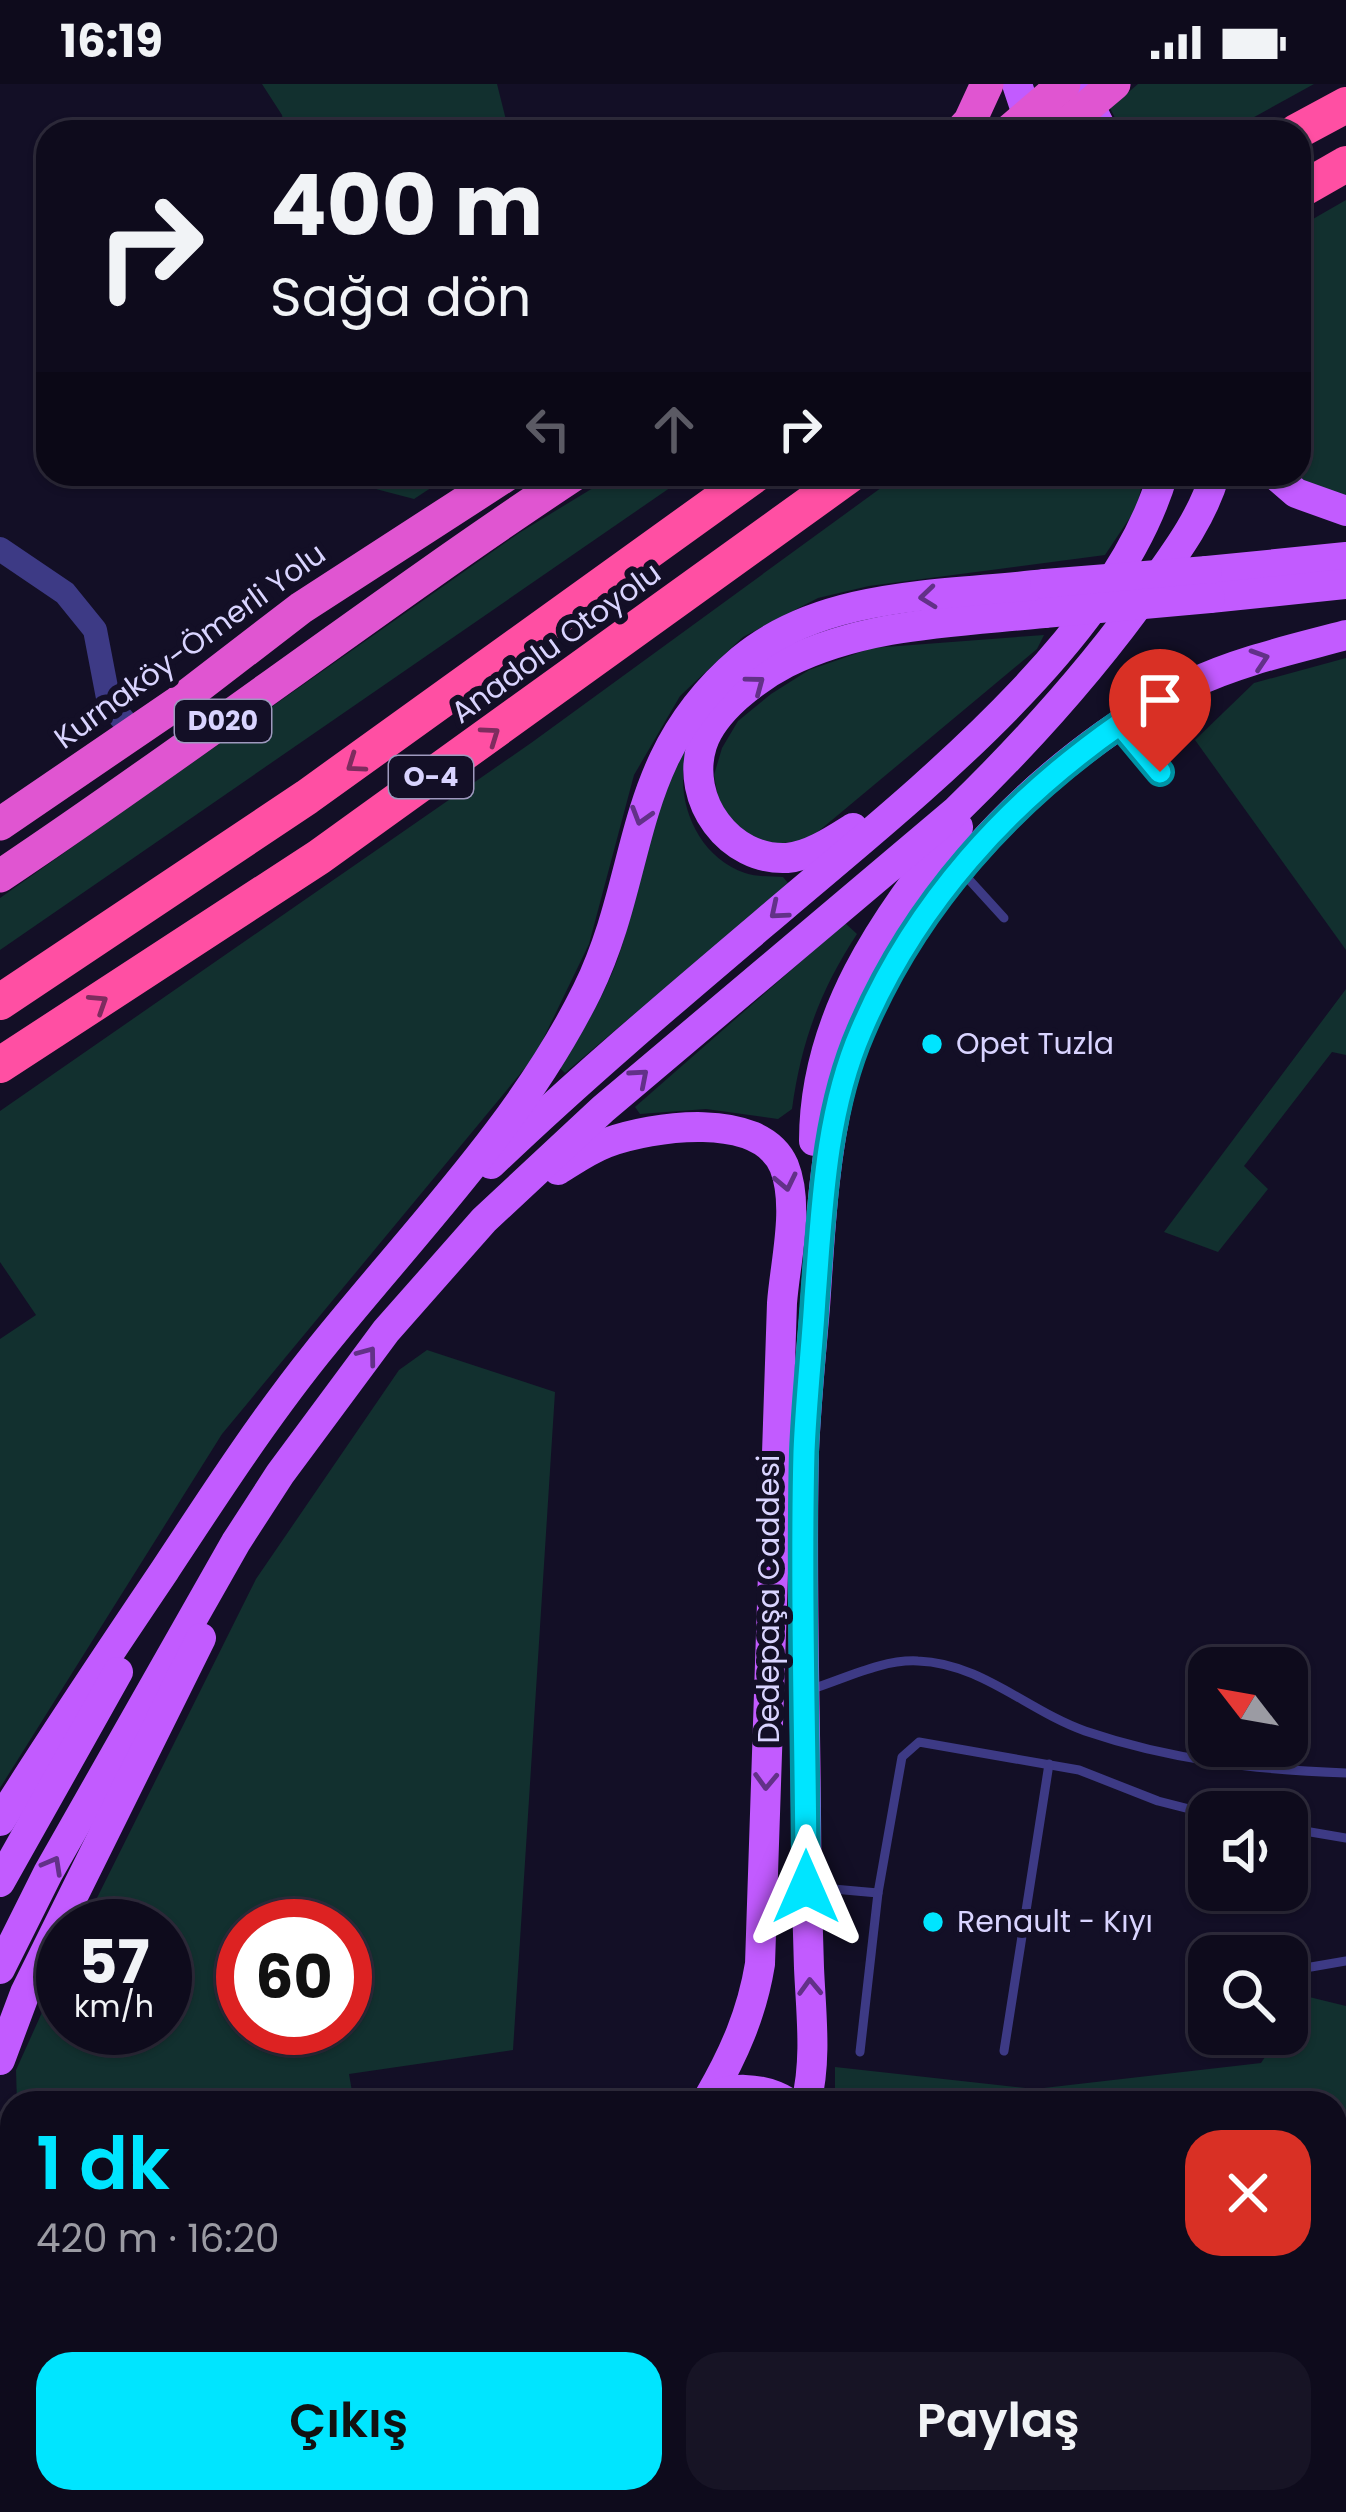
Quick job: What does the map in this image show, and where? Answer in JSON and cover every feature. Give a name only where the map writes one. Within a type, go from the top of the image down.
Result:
[{"type":"highway","points":[[970,120],[986,84]]},
{"type":"highway","points":[[1022,120],[1064,84]]},
{"type":"highway","points":[[1072,120],[1114,84]]},
{"type":"highway","points":[[1311,124],[1346,105]]},
{"type":"highway","points":[[1311,184],[1346,164]]},
{"type":"highway","points":[[423,527],[478,486]]},
{"type":"highway","name":"D020","points":[[423,527],[489,486]]},
{"type":"highway","name":"D020","points":[[0,876],[556,486]]},
{"type":"highway","points":[[442,562],[574,486]]},
{"type":"highway","name":"Anadolu Otoyolu","points":[[0,1002],[308,797],[739,486]]},
{"type":"highway","name":"Anadolu Otoyolu","points":[[0,1065],[319,856],[834,486]]},
{"type":"highway","name":"Kurnaköy-Ömerli Yolu","points":[[0,824],[134,733],[301,608],[423,527]]},
{"type":"main road","points":[[1017,84],[1029,120]]},
{"type":"main road","points":[[1079,84],[1097,120]]},
{"type":"main road","points":[[316,1354],[462,1192],[527,1130],[992,723],[1100,595],[1148,516],[1159,486]]},
{"type":"main road","points":[[815,1304],[814,1127],[819,1077],[832,1029],[879,931],[913,883],[1069,696],[1188,536],[1210,486]]},
{"type":"main road","points":[[1288,486],[1346,511]]},
{"type":"main road","points":[[1209,584],[1346,557]]},
{"type":"main road","points":[[0,1821],[233,1468],[316,1354],[498,1131],[561,1042],[592,981],[657,770],[678,731],[709,690],[763,644],[825,613],[1209,584],[1346,584]]},
{"type":"main road","points":[[992,723],[851,830],[790,858],[761,856],[740,848],[704,805],[699,775],[702,745],[719,716],[782,665],[876,631],[1044,599]]},
{"type":"main road","name":"Dedepaşa Caddesi","points":[[808,2091],[813,2052],[806,1887],[804,1450],[823,1189],[841,1090],[860,1031],[896,963],[960,870],[1021,801],[1072,758],[1193,682],[1346,635]]},
{"type":"main road","points":[[0,1969],[48,1873],[236,1542],[386,1331],[484,1220],[603,1109],[956,812],[1069,696]]},
{"type":"main road","name":"Dedepaşa Caddesi","points":[[447,1262],[557,1171],[613,1141],[678,1128],[731,1129],[760,1137],[777,1152],[786,1172],[790,1202],[782,1304],[760,1964],[742,2031],[710,2091]]},
{"type":"main road","points":[[0,2060],[25,1993],[207,1625],[274,1498],[332,1403]]},
{"type":"main road","points":[[0,1882],[233,1468]]},
{"type":"street","points":[[0,549],[65,593],[95,630],[110,703],[134,733]]},
{"type":"lane","points":[[1120,724],[1160,772]]},
{"type":"lane","points":[[960,870],[1004,918]]},
{"type":"lane","points":[[805,1692],[895,1663],[937,1663],[966,1671],[1062,1721],[1106,1736],[1252,1770],[1346,1773]]},
{"type":"lane","points":[[860,2052],[878,1893],[902,1757],[912,1746],[920,1742],[1079,1770],[1188,1807]]},
{"type":"lane","points":[[1004,2051],[1049,1764]]},
{"type":"lane","points":[[1308,1832],[1346,1838]]},
{"type":"lane","points":[[806,1887],[878,1893]]},
{"type":"lane","points":[[1311,1967],[1346,1960]]},
{"type":"green space","points":[[262,84],[497,84],[506,120],[283,120]]},
{"type":"green space","points":[[1138,84],[1314,84],[1249,120],[1116,120],[1110,108]]},
{"type":"green space","points":[[1346,200],[1346,501],[1311,485],[1311,220]]},
{"type":"green space","points":[[364,486],[434,486],[414,499]]},
{"type":"green space","points":[[596,486],[673,486],[0,950],[0,898],[519,533]]},
{"type":"green space","points":[[884,486],[1141,486],[1137,507],[1105,555],[869,586],[818,598],[743,637],[680,696],[634,775],[589,944],[535,1056],[222,1434],[0,1788],[0,1339],[36,1315],[0,1262],[0,1111],[531,743]]},
{"type":"green space","points":[[1044,635],[1037,649],[808,840],[761,846],[720,809],[714,775],[722,748],[738,721],[809,670],[872,648]]},
{"type":"green space","points":[[1346,658],[1346,950],[1195,740],[1254,683]]},
{"type":"green space","points":[[682,748],[688,748],[683,785],[686,804],[701,838],[728,865],[749,874],[783,877],[788,883],[565,1073],[560,1068],[601,997],[620,952],[655,823]]},
{"type":"green space","points":[[845,923],[857,934],[814,1018],[792,1109],[778,1119],[706,1109],[640,1114],[635,1107]]},
{"type":"green space","points":[[1346,989],[1346,1055],[1332,1052],[1244,1166],[1268,1189],[1218,1252],[1164,1232]]},
{"type":"green space","points":[[427,1350],[555,1392],[513,2050],[349,2074],[352,2091],[17,2091],[16,2070],[36,2026],[36,2055],[192,2055],[192,1899],[96,1899],[256,1579],[399,1370]]},
{"type":"green space","points":[[1308,1997],[1346,2006],[1346,2091],[835,2091],[835,2067],[1035,2089],[1261,2063],[1266,2055],[1308,2055]]},
{"type":"place","name":"Opet Tuzla","points":[[932,1044]]},
{"type":"place","name":"Renault - Kıyı","points":[[933,1922]]},
{"type":"route","points":[[806,1887],[804,1450],[823,1189],[841,1090],[860,1031],[896,963],[960,870],[1021,801],[1120,724],[1160,772]]}]
